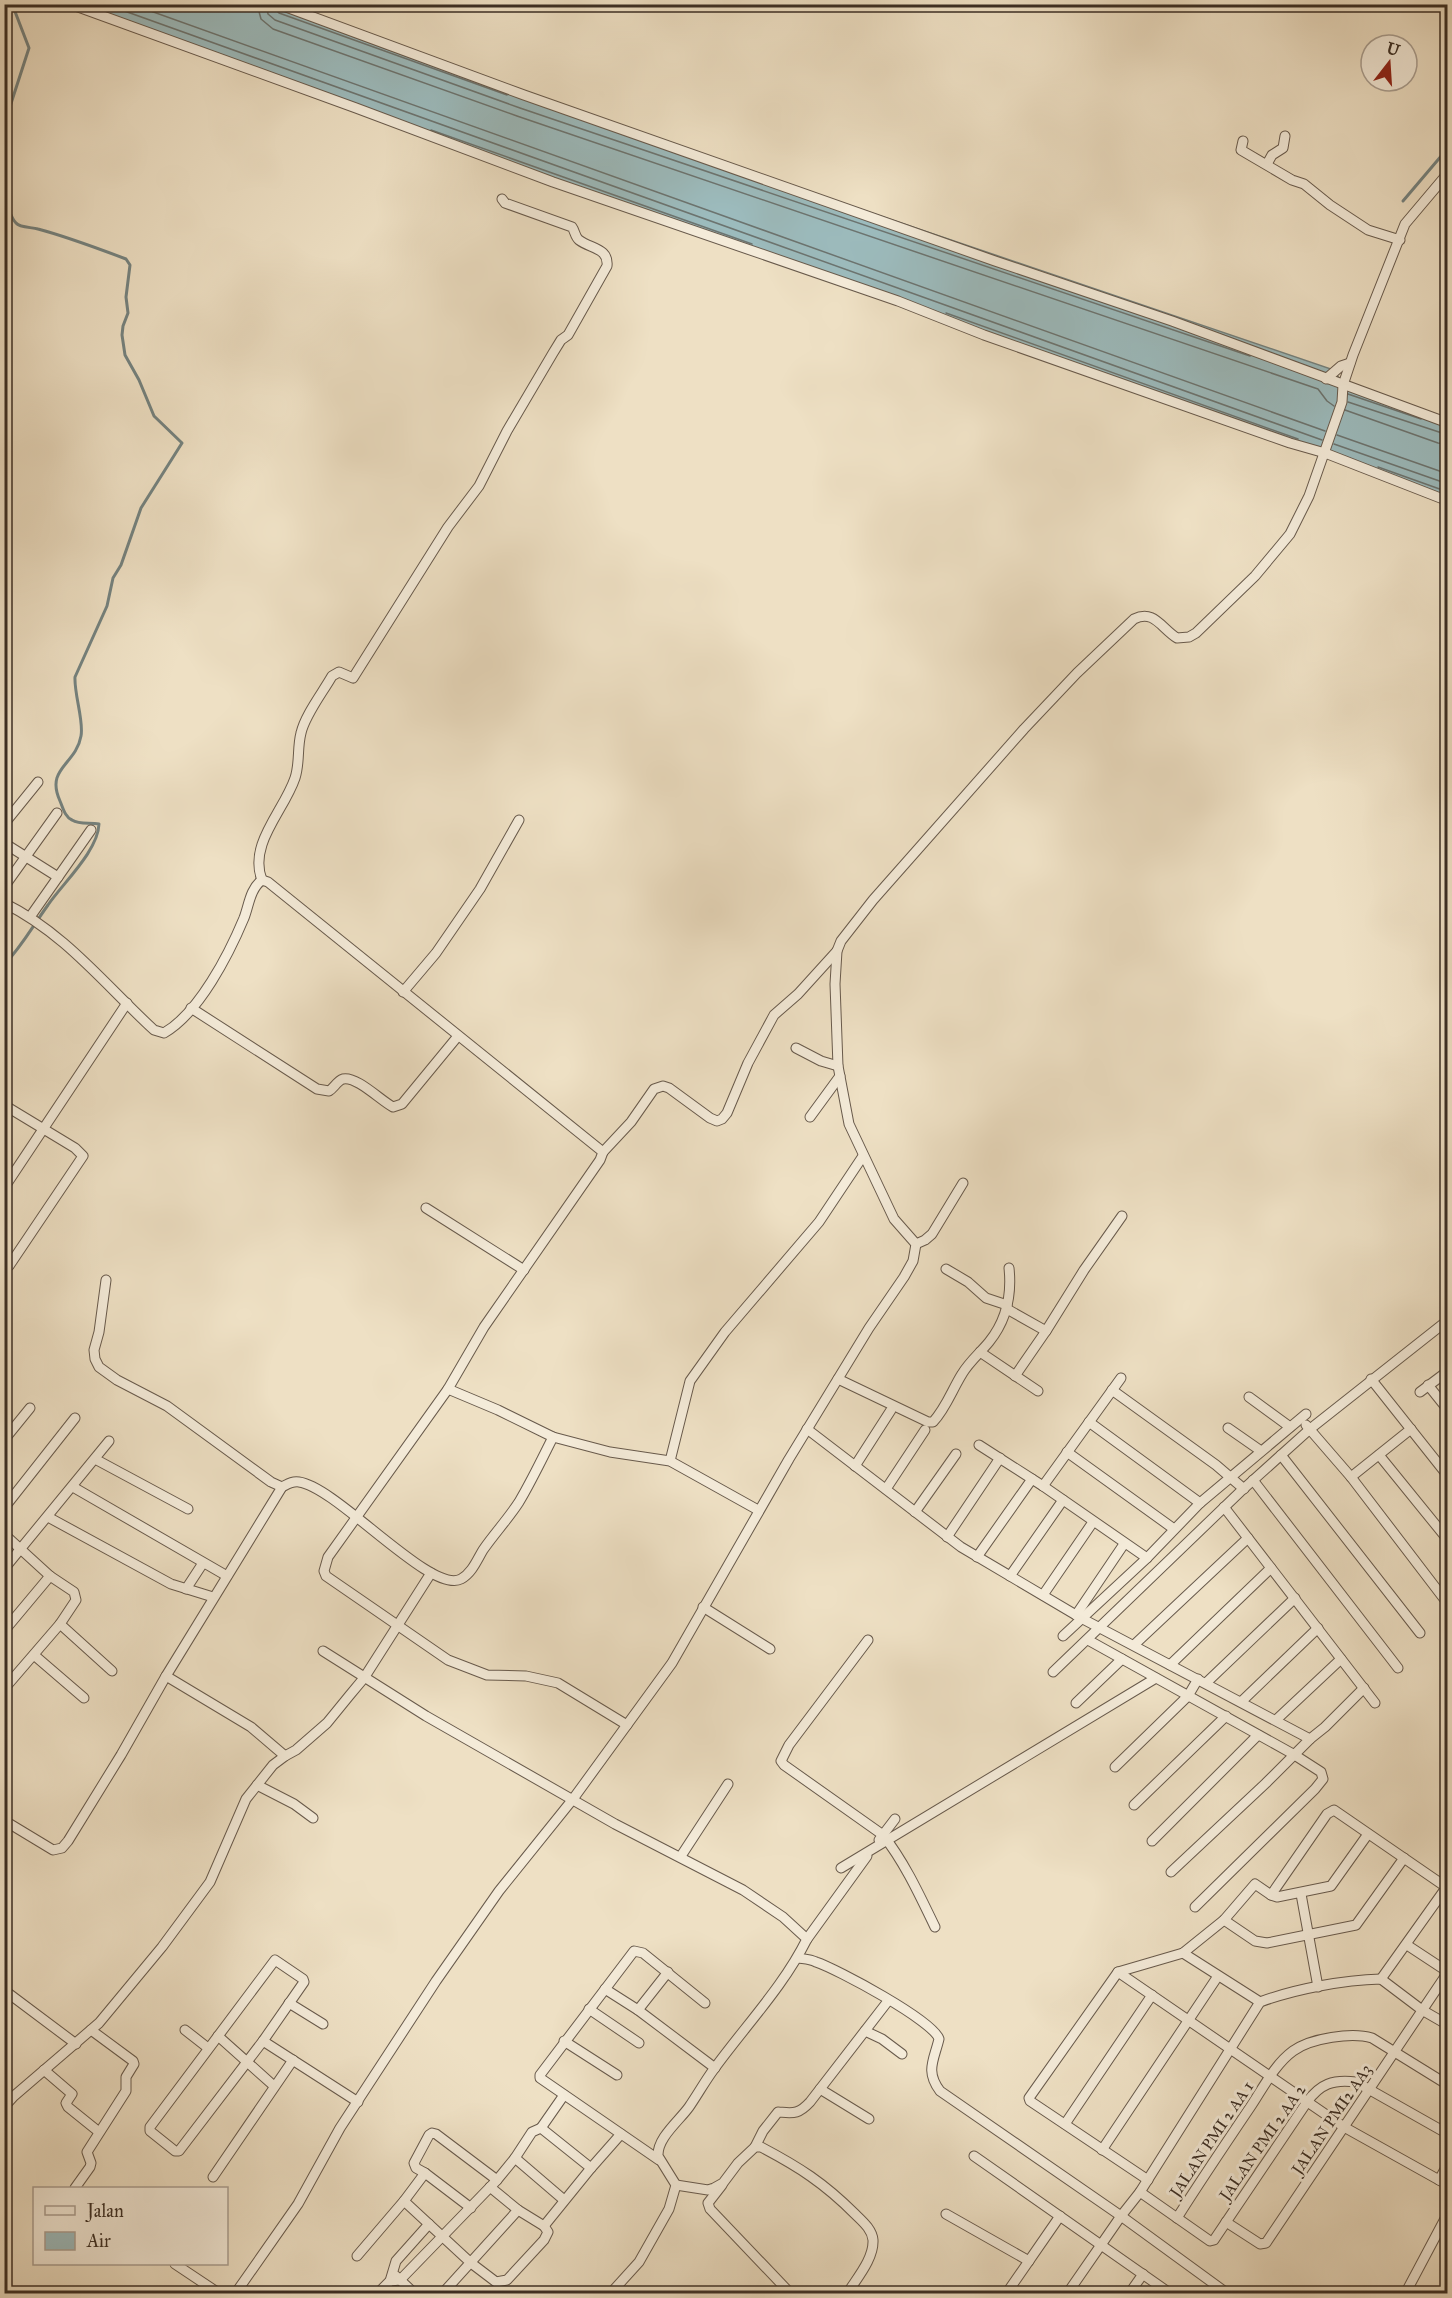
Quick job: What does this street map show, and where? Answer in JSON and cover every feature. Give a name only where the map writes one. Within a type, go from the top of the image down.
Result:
[{"type":"street","points":[[70,4],[554,183],[898,301],[984,335],[1325,453],[1448,501]]},
{"type":"street","points":[[278,4],[524,95],[1172,321],[1448,423]]},
{"type":"street","points":[[1267,164],[1272,156],[1283,148],[1285,136]]},
{"type":"street","points":[[1243,141],[1241,150],[1292,180],[1304,184],[1330,205],[1368,230],[1400,240]]},
{"type":"street","points":[[235,2294],[298,2204],[340,2128],[436,1981],[499,1891],[573,1799],[672,1663],[758,1510],[914,1261],[916,1244],[894,1219],[849,1124],[839,1071],[835,984],[837,951],[841,941],[873,900],[1024,729],[1134,618],[1144,614],[1151,616],[1177,638],[1189,638],[1256,576],[1299,520],[1342,402],[1343,385],[1350,363],[1405,224],[1448,173]]},
{"type":"street","points":[[262,880],[258,869],[264,837],[294,781],[302,729],[332,676],[339,672],[353,678],[448,527],[479,486],[507,431],[561,340],[568,335],[608,266],[608,258],[604,253],[578,240],[572,227],[505,203],[502,199]]},
{"type":"street","points":[[1326,379],[1341,366],[1350,363]]},
{"type":"street","points":[[4,824],[38,782]]},
{"type":"street","points":[[4,887],[57,813]]},
{"type":"street","points":[[403,992],[436,953],[480,889],[519,820]]},
{"type":"street","points":[[35,920],[58,877],[91,830]]},
{"type":"street","points":[[4,843],[58,877]]},
{"type":"street","points":[[262,880],[268,882],[603,1152]]},
{"type":"street","points":[[4,903],[35,920],[90,965],[154,1030],[164,1033],[191,1008],[223,963],[245,915],[253,891],[262,880]]},
{"type":"street","points":[[627,1725],[558,1683],[526,1676],[487,1675],[461,1666],[439,1654],[326,1576],[324,1571],[328,1557],[448,1389],[484,1327],[600,1160],[603,1152],[631,1122],[654,1089],[669,1088],[710,1118],[717,1121],[722,1119],[774,1015],[798,994],[837,951]]},
{"type":"street","points":[[4,1188],[127,1003]]},
{"type":"street","points":[[191,1008],[317,1089],[329,1091],[342,1080],[347,1079],[358,1083],[393,1107],[402,1104],[458,1036]]},
{"type":"street","points":[[796,1048],[839,1071]]},
{"type":"street","points":[[810,1118],[839,1071]]},
{"type":"street","points":[[4,1105],[75,1148],[83,1156],[18,1254],[9,1266],[4,1267]]},
{"type":"street","points":[[670,1461],[690,1381],[725,1332],[819,1222],[863,1156]]},
{"type":"street","points":[[916,1244],[932,1234],[963,1183]]},
{"type":"street","points":[[426,1208],[524,1270]]},
{"type":"street","points":[[1015,1376],[1122,1215]]},
{"type":"street","points":[[838,1379],[928,1422],[933,1422],[940,1415],[962,1374],[996,1331],[1007,1307],[1010,1290],[1009,1268]]},
{"type":"street","points":[[946,1269],[968,1282],[986,1298],[1007,1307],[1046,1331]]},
{"type":"street","points":[[106,1280],[101,1323],[94,1350],[99,1367],[117,1380],[167,1406],[254,1470],[282,1487]]},
{"type":"street","points":[[1053,1672],[1224,1507],[1310,1429],[1448,1320]]},
{"type":"street","points":[[980,1352],[1038,1391]]},
{"type":"street","points":[[1419,1392],[1448,1371]]},
{"type":"street","points":[[1043,1486],[1121,1378]]},
{"type":"street","points":[[1371,1379],[1448,1476]]},
{"type":"street","points":[[1428,1385],[1448,1410]]},
{"type":"street","points":[[448,1389],[553,1437],[610,1452],[670,1461],[758,1510]]},
{"type":"street","points":[[1112,1390],[1244,1489]]},
{"type":"street","points":[[1248,1397],[1290,1427]]},
{"type":"street","points":[[4,1440],[30,1408]]},
{"type":"street","points":[[855,1466],[891,1410]]},
{"type":"street","points":[[1079,1616],[1147,1558],[1200,1503],[1303,1417],[1310,1429],[1351,1477],[1445,1600]]},
{"type":"street","points":[[4,1508],[75,1418]]},
{"type":"street","points":[[1089,1422],[1200,1503]]},
{"type":"street","points":[[1228,1428],[1261,1451]]},
{"type":"street","points":[[807,1429],[947,1537],[977,1557],[1079,1616],[1310,1739]]},
{"type":"street","points":[[1351,1477],[1411,1429]]},
{"type":"street","points":[[886,1489],[926,1430]]},
{"type":"street","points":[[4,1824],[10,1824],[53,1850],[62,1848],[69,1841],[213,1597],[282,1487],[290,1482],[313,1486],[357,1516],[388,1544],[432,1573],[457,1581],[464,1577],[519,1502],[553,1437]]},
{"type":"street","points":[[4,1569],[109,1441]]},
{"type":"street","points":[[979,1445],[1147,1558]]},
{"type":"street","points":[[1067,1452],[1174,1530]]},
{"type":"street","points":[[915,1512],[956,1454]]},
{"type":"street","points":[[1281,1455],[1420,1633]]},
{"type":"street","points":[[1379,1455],[1448,1540]]},
{"type":"street","points":[[947,1537],[1000,1458]]},
{"type":"street","points":[[95,1459],[188,1509]]},
{"type":"street","points":[[977,1557],[1032,1479]]},
{"type":"street","points":[[1253,1480],[1398,1668]]},
{"type":"street","points":[[73,1487],[227,1576]]},
{"type":"street","points":[[1010,1576],[1063,1500]]},
{"type":"street","points":[[1224,1507],[1375,1702]]},
{"type":"street","points":[[48,1517],[171,1584],[213,1597]]},
{"type":"street","points":[[1043,1595],[1093,1522]]},
{"type":"street","points":[[4,1534],[50,1576],[74,1592],[76,1600],[60,1624],[4,1689]]},
{"type":"street","points":[[1134,1645],[1248,1538]]},
{"type":"street","points":[[1063,1636],[1079,1616],[1124,1544]]},
{"type":"street","points":[[186,1589],[203,1563]]},
{"type":"street","points":[[1170,1665],[1271,1568]]},
{"type":"street","points":[[4,2107],[91,2030],[162,1947],[210,1882],[242,1807],[257,1785],[273,1765],[296,1750],[327,1723],[364,1678],[432,1573]]},
{"type":"street","points":[[4,1631],[50,1576]]},
{"type":"street","points":[[1115,1767],[1202,1681],[1295,1598]]},
{"type":"street","points":[[703,1607],[770,1649]]},
{"type":"street","points":[[60,1624],[112,1671]]},
{"type":"street","points":[[1241,1702],[1318,1628]]},
{"type":"street","points":[[868,1640],[789,1745],[781,1761],[883,1835],[918,1891],[935,1928]]},
{"type":"street","points":[[1088,1640],[1226,1716],[1321,1772],[1323,1779],[1315,1789],[1195,1907]]},
{"type":"street","points":[[323,1651],[364,1678],[615,1824],[681,1857],[763,1903],[807,1939]]},
{"type":"street","points":[[34,1655],[84,1698]]},
{"type":"street","points":[[1076,1703],[1122,1659]]},
{"type":"street","points":[[1276,1720],[1341,1659]]},
{"type":"street","points":[[166,1676],[251,1727],[285,1756]]},
{"type":"street","points":[[842,1868],[1156,1678]]},
{"type":"street","points":[[1172,1872],[1293,1755],[1326,1727],[1364,1688]]},
{"type":"street","points":[[1134,1805],[1226,1716]]},
{"type":"street","points":[[1152,1841],[1258,1735]]},
{"type":"street","points":[[681,1857],[728,1784]]},
{"type":"street","points":[[257,1785],[294,1804],[313,1818]]},
{"type":"street","points":[[1271,1895],[1330,1811],[1337,1811],[1447,1886],[1381,1979]]},
{"type":"street","points":[[658,2160],[657,2152],[662,2141],[715,2068],[760,2012],[798,1958],[807,1939],[895,1819]]},
{"type":"street","points":[[1148,2180],[1030,2101],[1030,2095],[1118,1972],[1183,1953],[1224,1920],[1255,1884],[1277,1897],[1301,1894],[1331,1886],[1368,1834]]},
{"type":"street","points":[[1224,1920],[1261,1943],[1308,1936],[1356,1925],[1404,1858]]},
{"type":"street","points":[[1301,1894],[1318,1987]]},
{"type":"street","points":[[1407,1945],[1448,1972]]},
{"type":"street","points":[[705,2003],[643,1953],[634,1951],[564,2042],[540,2078],[658,2160],[676,2185],[708,2190],[723,2184]]},
{"type":"street","points":[[1183,1953],[1260,2002]]},
{"type":"street","points":[[798,1958],[815,1961],[858,1982],[903,2009],[937,2034],[939,2039],[933,2060],[932,2078],[940,2091],[1121,2216],[1228,2294]]},
{"type":"street","points":[[275,1960],[303,1979],[304,1982],[263,2041],[177,2152],[149,2129],[218,2036],[275,1960]]},
{"type":"street","points":[[638,2010],[668,1972]]},
{"type":"street","points":[[1118,1972],[1344,2127],[1443,2182],[1448,2164]]},
{"type":"street","name":"JALAN PMI2 AA3","points":[[1226,2222],[1260,2244],[1266,2243],[1448,1972]]},
{"type":"street","points":[[1102,2150],[1218,1976]]},
{"type":"street","points":[[1067,2294],[1148,2180],[1260,2002],[1279,1995],[1318,1987],[1381,1979],[1422,2010],[1448,2025]]},
{"type":"street","points":[[605,1989],[638,2010],[715,2068]]},
{"type":"street","points":[[4,1990],[76,2044]]},
{"type":"street","points":[[1065,2124],[1152,1995]]},
{"type":"street","points":[[791,2294],[710,2209],[708,2203],[738,2163],[755,2147],[763,2131],[778,2112],[791,2114],[799,2112],[820,2089],[888,2001]]},
{"type":"street","points":[[289,2003],[323,2024]]},
{"type":"street","points":[[589,2009],[639,2043]]},
{"type":"street","points":[[76,2187],[92,2163],[87,2152],[126,2091],[126,2076],[134,2064],[91,2030]]},
{"type":"street","points":[[185,2030],[208,2048]]},
{"type":"street","points":[[865,2031],[882,2039],[902,2054]]},
{"type":"street","name":"JALAN PMI 2 AA 1","points":[[1177,2218],[1270,2076],[1290,2053],[1302,2045],[1352,2034],[1372,2038],[1448,2085]]},
{"type":"street","points":[[218,2036],[274,2086]]},
{"type":"street","points":[[263,2041],[358,2102]]},
{"type":"street","points":[[564,2042],[617,2075]]},
{"type":"street","points":[[213,2177],[293,2060]]},
{"type":"street","points":[[44,2070],[72,2094],[66,2103],[68,2107],[99,2132]]},
{"type":"street","name":"JALAN PMI 2 AA 2","points":[[1177,2218],[1210,2241],[1217,2239],[1226,2222],[1307,2102],[1317,2088],[1323,2085],[1347,2081],[1356,2082],[1448,2134]]},
{"type":"street","points":[[820,2089],[869,2119]]},
{"type":"street","points":[[377,2294],[471,2208],[515,2158],[532,2132],[541,2128],[564,2095]]},
{"type":"street","points":[[541,2128],[591,2168]]},
{"type":"street","points":[[404,2201],[471,2263],[496,2282],[507,2280],[544,2240],[548,2232],[544,2226],[518,2210],[493,2184],[432,2133],[414,2163],[416,2168],[425,2172],[471,2208]]},
{"type":"street","points":[[544,2226],[621,2134]]},
{"type":"street","points":[[755,2147],[761,2147],[821,2182],[870,2230],[873,2238],[867,2261],[847,2294]]},
{"type":"street","points":[[974,2156],[1103,2244],[1171,2294]]},
{"type":"street","points":[[515,2158],[564,2200]]},
{"type":"street","points":[[357,2256],[404,2201],[425,2172]]},
{"type":"street","points":[[616,2292],[639,2262],[669,2209],[676,2185]]},
{"type":"street","points":[[1140,2192],[1177,2218]]},
{"type":"street","points":[[442,2294],[518,2210]]},
{"type":"street","points":[[1405,2294],[1448,2213]]},
{"type":"street","points":[[946,2214],[1029,2261]]},
{"type":"street","points":[[1006,2294],[1060,2216]]},
{"type":"street","points":[[394,2278],[396,2261],[429,2224]]},
{"type":"street","points":[[176,2265],[220,2294]]},
{"type":"street","points":[[1129,2294],[1143,2274]]},
{"type":"street","points":[[394,2278],[415,2294]]},
{"type":"water","points":[[65,5],[272,5],[524,95],[1334,370],[1343,385],[1447,422],[1447,498]]},
{"type":"waterway","points":[[4,125],[29,48],[14,4]]},
{"type":"waterway","points":[[1403,201],[1448,148]]},
{"type":"waterway","points":[[4,193],[10,213],[18,225],[38,229],[126,259],[130,265],[126,297],[128,313],[122,335],[125,355],[139,380],[154,416],[182,443],[141,508],[121,565],[113,578],[107,606],[75,677],[81,736],[74,754],[59,774],[56,790],[68,817],[78,822],[99,824],[97,834],[93,845],[79,866],[4,965]]}]
